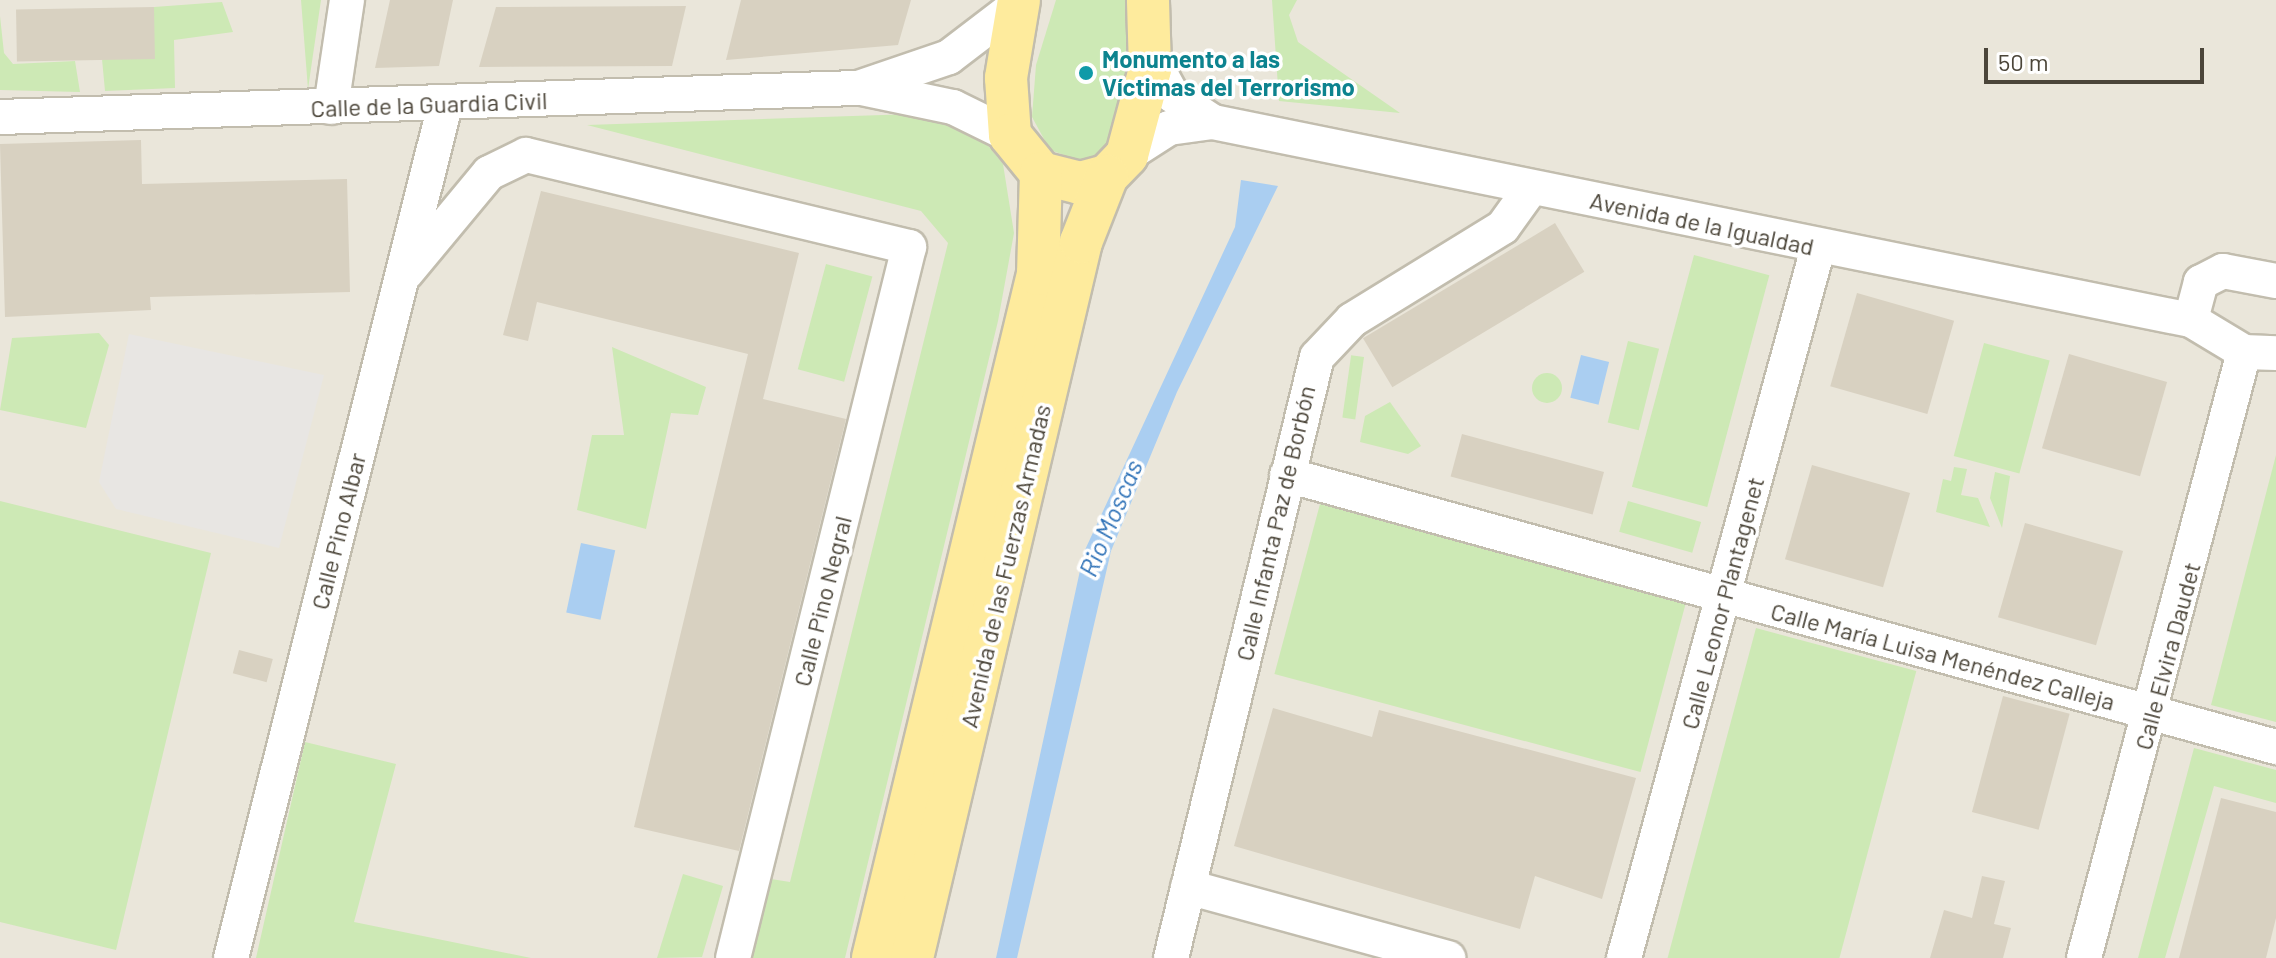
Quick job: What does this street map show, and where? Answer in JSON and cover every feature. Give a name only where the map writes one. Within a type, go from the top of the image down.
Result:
[{"type":"main road","name":"Avenida de las Fuerzas Armadas","points":[[912,958],[1081,242],[1117,166],[1151,57],[1148,0]]},
{"type":"main road","points":[[1018,3],[1006,78],[1010,135],[1041,173],[1080,183],[1117,166]]},
{"type":"main road","name":"Avenida de las Fuerzas Armadas","points":[[873,958],[1038,274],[1041,173]]},
{"type":"street","points":[[331,107],[347,0]]},
{"type":"street","name":"Calle de la Guardia Civil","points":[[858,88],[949,57],[1018,3]]},
{"type":"street","name":"Avenida de la Igualdad","points":[[1151,57],[1172,95],[1213,122]]},
{"type":"street","name":"Calle de la Guardia Civil","points":[[0,117],[445,105],[858,88],[953,107],[1010,135]]},
{"type":"street","points":[[401,280],[489,173],[526,155],[530,101]]},
{"type":"street","name":"Calle Pino Albar","points":[[231,958],[445,105]]},
{"type":"street","name":"Avenida de la Igualdad","points":[[1117,166],[1169,128],[1213,122],[1818,248],[2191,320]]},
{"type":"street","name":"Calle Pino Negral","points":[[526,155],[909,247],[734,957]]},
{"type":"street","name":"Calle Infanta Paz de Borbón","points":[[1171,958],[1287,475],[1325,343],[1503,227],[1531,188]]},
{"type":"street","name":"Calle Leonor Plantagenet","points":[[1624,958],[1818,248]]},
{"type":"street","points":[[2260,353],[2191,320],[2201,282],[2223,271],[2274,273]]},
{"type":"street","name":"Calle Elvira Daudet","points":[[2084,958],[2151,713],[2260,353]]},
{"type":"street","name":"Calle María Luisa Menéndez Calleja","points":[[1287,475],[2276,747]]},
{"type":"street","points":[[1188,887],[1448,958]]},
{"type":"shaded area","points":[[0,0],[2276,0],[2276,958],[0,958]]},
{"type":"shaded area","points":[[129,334],[324,375],[279,548],[116,509],[99,482]]},
{"type":"green space","points":[[301,0],[321,0],[308,89]]},
{"type":"green space","points":[[1056,0],[1132,0],[1128,125],[1097,158],[1081,161],[1050,150],[1032,117],[1036,65]]},
{"type":"green space","points":[[1272,0],[1297,0],[1289,15],[1298,42],[1400,113],[1279,101]]},
{"type":"green space","points":[[222,2],[233,32],[174,40],[175,88],[105,91],[102,59],[154,59],[154,7]]},
{"type":"green space","points":[[0,16],[4,53],[13,64],[75,61],[80,92],[0,90]]},
{"type":"green space","points":[[913,114],[977,132],[1003,164],[1014,233],[998,321],[845,958],[751,958],[771,879],[790,882],[948,243],[921,211],[587,125]]},
{"type":"green space","points":[[1694,255],[1769,275],[1707,507],[1632,487]]},
{"type":"green space","points":[[826,264],[872,276],[844,382],[798,369]]},
{"type":"green space","points":[[99,333],[109,345],[86,428],[0,410],[12,338]]},
{"type":"green space","points":[[1628,341],[1659,349],[1639,430],[1608,423]]},
{"type":"green space","points":[[1984,343],[2050,361],[2019,474],[1954,456]]},
{"type":"green space","points":[[612,347],[706,387],[698,415],[671,413],[646,529],[577,510],[592,435],[624,435]]},
{"type":"green space","points":[[1351,355],[1364,357],[1355,419],[1342,418]]},
{"type":"green space","points":[[1547,373],[1558,377],[1562,388],[1558,399],[1547,403],[1536,399],[1532,388],[1536,377]]},
{"type":"green space","points":[[1390,402],[1421,446],[1408,454],[1360,442],[1365,416]]},
{"type":"green space","points":[[2276,455],[2276,722],[2211,705]]},
{"type":"green space","points":[[1954,467],[1967,469],[1961,495],[1978,498],[1990,527],[1936,512],[1943,479],[1951,481]]},
{"type":"green space","points":[[1995,472],[2010,476],[2002,528],[1990,498]]},
{"type":"green space","points":[[0,501],[211,553],[116,950],[0,922]]},
{"type":"green space","points":[[1628,501],[1701,522],[1692,553],[1619,532]]},
{"type":"green space","points":[[1320,504],[1686,602],[1641,772],[1274,674]]},
{"type":"green space","points":[[1756,628],[1916,671],[1839,958],[1668,958]]},
{"type":"green space","points":[[305,742],[396,764],[354,922],[531,958],[256,958]]},
{"type":"green space","points":[[2194,748],[2276,770],[2276,803],[2214,786],[2165,958],[2138,958]]},
{"type":"green space","points":[[683,874],[723,886],[702,957],[657,958]]},
{"type":"water","name":"Rio Moscas","points":[[1241,180],[1278,186],[1177,392],[1111,551],[1017,958],[996,958],[1084,552],[1235,227]]},
{"type":"water","points":[[1581,355],[1609,362],[1598,405],[1570,398]]},
{"type":"water","points":[[581,543],[615,550],[600,620],[566,612]]},
{"type":"building","points":[[390,0],[453,0],[439,66],[375,68]]},
{"type":"building","points":[[741,0],[911,0],[898,45],[726,60]]},
{"type":"building","points":[[686,6],[672,66],[479,67],[496,7]]},
{"type":"building","points":[[154,7],[155,59],[17,61],[16,9]]},
{"type":"building","points":[[141,140],[142,184],[347,179],[350,292],[150,297],[151,310],[5,317],[0,144]]},
{"type":"building","points":[[541,191],[799,253],[763,399],[846,419],[739,851],[634,827],[748,354],[537,302],[528,341],[503,335]]},
{"type":"building","points":[[1555,223],[1584,272],[1392,387],[1363,338]]},
{"type":"building","points":[[1857,293],[1954,321],[1927,414],[1830,386]]},
{"type":"building","points":[[2069,354],[2167,382],[2140,476],[2042,448]]},
{"type":"building","points":[[1462,434],[1604,472],[1593,515],[1451,477]]},
{"type":"building","points":[[1812,465],[1910,493],[1883,587],[1785,559]]},
{"type":"building","points":[[2025,523],[2123,551],[2096,645],[1998,617]]},
{"type":"building","points":[[239,650],[273,659],[267,682],[233,673]]},
{"type":"building","points":[[2003,696],[2070,714],[2039,830],[1972,812]]},
{"type":"building","points":[[1273,708],[1372,737],[1379,710],[1636,778],[1602,899],[1535,876],[1520,929],[1234,846]]},
{"type":"building","points":[[2221,798],[2276,812],[2276,918],[2266,958],[2179,958]]},
{"type":"building","points":[[1982,876],[2005,881],[1994,924],[2011,928],[2003,958],[1930,958],[1944,910],[1972,918]]},
{"type":"place","name":"Monumento a las Víctimas del Terrorismo","points":[[1086,73]]}]
